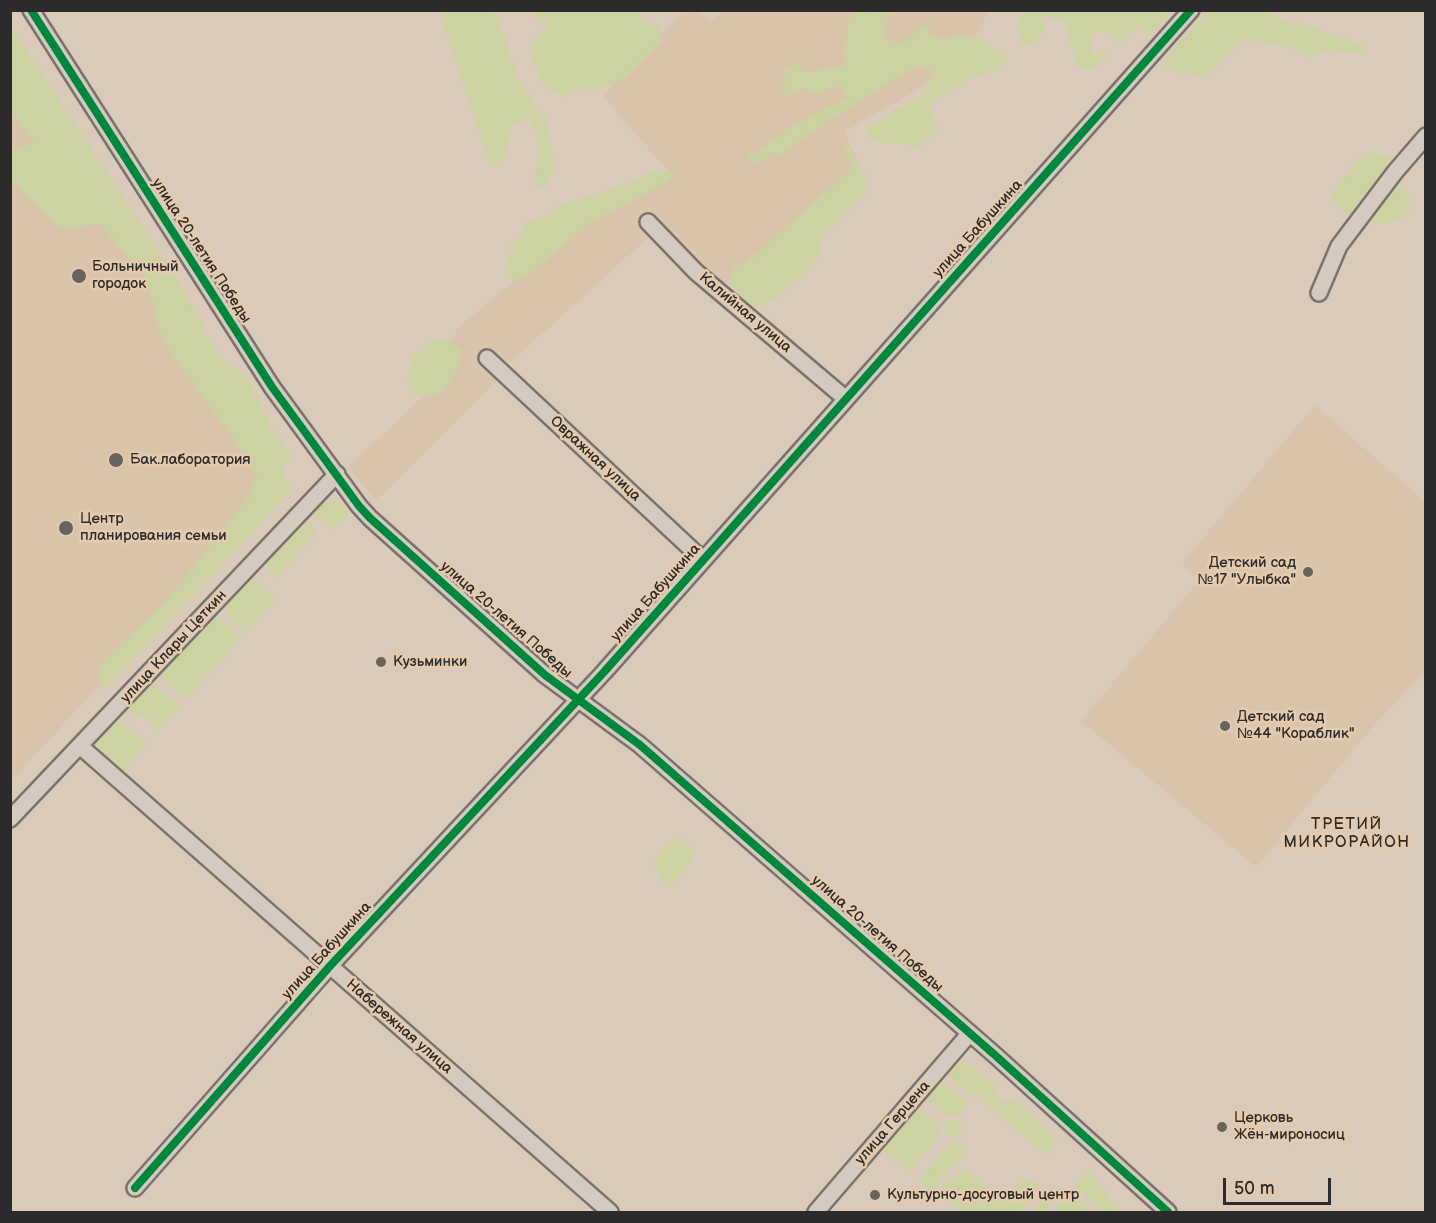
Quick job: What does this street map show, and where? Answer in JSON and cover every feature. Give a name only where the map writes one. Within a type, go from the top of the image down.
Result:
[{"type":"street","name":"улица 20-летия Победы","points":[[31,10],[272,387],[370,518],[545,675],[640,745],[970,1033],[1168,1212]]},
{"type":"street","name":"улица Бабушкина","points":[[135,1188],[330,966],[578,700],[1191,10]]},
{"type":"street","points":[[1319,293],[1339,246],[1425,136]]},
{"type":"street","name":"Калийная улица","points":[[648,222],[696,272],[846,399]]},
{"type":"street","name":"Овражная улица","points":[[488,358],[703,560]]},
{"type":"street","name":"улица Клары Цеткин","points":[[10,819],[337,474]]},
{"type":"street","name":"Набережная улица","points":[[80,746],[610,1212]]},
{"type":"street","name":"улица Герцена","points":[[816,1212],[970,1033]]},
{"type":"shaded area","points":[[723,10],[988,11],[964,60],[902,99],[844,131],[859,164],[715,294],[650,236],[505,367],[494,384],[376,500],[348,467],[422,398],[458,328],[600,209],[668,171],[603,96],[684,11],[697,11],[711,22]]},
{"type":"shaded area","name":"Больничный городок","points":[[10,68],[285,485],[11,781],[10,781]]},
{"type":"shaded area","points":[[1315,405],[1425,502],[1425,671],[1369,731],[1256,867],[1081,721],[1198,582],[1182,563]]},
{"type":"green space","points":[[1163,10],[1168,17],[1149,35],[1137,27],[1121,43],[1104,30],[1096,32],[1090,40],[1091,50],[1095,56],[1100,48],[1107,53],[1097,66],[1087,69],[1077,67],[1065,22],[1041,16],[1045,26],[1036,44],[1024,44],[1016,27],[1023,12],[1021,11]]},
{"type":"green space","points":[[439,11],[495,11],[517,75],[548,126],[554,168],[545,187],[535,188],[538,142],[532,120],[513,124],[504,159],[491,166]]},
{"type":"green space","points":[[528,11],[640,11],[645,21],[658,25],[662,42],[623,80],[597,90],[577,89],[566,97],[544,87],[528,48],[548,25]]},
{"type":"green space","points":[[858,11],[867,13],[896,11],[888,18],[884,28],[888,40],[902,43],[924,24],[930,28],[930,35],[946,39],[960,35],[981,39],[992,48],[1005,52],[1007,61],[996,71],[970,79],[928,105],[939,129],[914,150],[907,144],[887,144],[874,140],[868,136],[866,128],[919,97],[930,87],[931,73],[922,65],[836,116],[777,157],[773,152],[758,163],[748,162],[748,157],[753,153],[808,116],[832,106],[847,96],[840,86],[828,89],[822,94],[804,88],[787,98],[781,91],[786,81],[784,71],[798,61],[804,72],[847,65],[844,48],[848,34],[848,20]]},
{"type":"green space","points":[[1209,11],[1272,13],[1285,21],[1304,25],[1364,46],[1365,52],[1329,49],[1307,57],[1295,49],[1245,39],[1202,78],[1162,67],[1164,60]]},
{"type":"green space","points":[[10,25],[152,240],[199,316],[209,339],[224,360],[246,376],[269,422],[293,459],[284,463],[283,472],[291,491],[104,689],[98,679],[101,663],[170,597],[248,497],[257,477],[241,450],[163,342],[145,277],[99,224],[70,229],[59,227],[11,181],[11,151],[15,147],[34,143],[11,114]]},
{"type":"green space","points":[[844,146],[850,148],[864,175],[866,185],[864,193],[818,241],[823,247],[811,267],[777,297],[753,308],[745,303],[732,285],[732,271],[735,265],[745,263],[854,167],[844,151]]},
{"type":"green space","points":[[1370,152],[1397,160],[1396,182],[1410,198],[1410,211],[1401,219],[1385,224],[1357,221],[1331,201],[1334,187],[1363,156]]},
{"type":"green space","points":[[656,170],[675,172],[669,181],[591,223],[526,277],[508,280],[505,272],[511,249],[527,223],[543,218],[561,204],[623,186]]},
{"type":"green space","points":[[443,339],[462,350],[455,373],[444,391],[432,396],[412,394],[407,379],[414,356],[430,342]]},
{"type":"green space","points":[[330,501],[338,502],[350,514],[332,530],[314,512],[322,504]]},
{"type":"green space","points":[[303,521],[315,530],[315,533],[276,577],[267,569],[268,560]]},
{"type":"green space","points":[[253,579],[276,599],[246,633],[231,619],[225,610],[225,605],[248,580]]},
{"type":"green space","points":[[211,619],[220,619],[241,638],[186,699],[161,678],[161,675]]},
{"type":"green space","points":[[149,684],[156,686],[181,705],[154,735],[151,720],[136,715],[127,708]]},
{"type":"green space","points":[[116,721],[122,722],[146,744],[122,772],[97,750],[95,744]]},
{"type":"green space","points":[[676,837],[689,845],[696,854],[669,888],[661,880],[655,865],[657,855]]},
{"type":"green space","points":[[954,1063],[969,1063],[998,1088],[996,1096],[1002,1102],[1016,1101],[1058,1141],[1046,1155],[976,1095],[974,1097],[945,1073]]},
{"type":"green space","points":[[942,1080],[968,1103],[957,1116],[947,1116],[926,1099]]},
{"type":"green space","points":[[919,1107],[939,1125],[940,1136],[909,1172],[882,1149]]},
{"type":"green space","points":[[953,1120],[959,1123],[962,1129],[959,1135],[953,1138],[947,1135],[944,1129],[947,1123]]},
{"type":"green space","points":[[960,1143],[968,1150],[931,1191],[918,1180],[949,1144]]},
{"type":"green space","points":[[965,1169],[1003,1199],[1018,1183],[1025,1180],[1033,1179],[1039,1186],[1033,1198],[1020,1212],[959,1212],[939,1192],[942,1186]]},
{"type":"green space","points":[[1088,1170],[1118,1209],[1115,1212],[1104,1212],[1075,1186]]},
{"type":"green space","points":[[1070,1192],[1093,1212],[1053,1212]]},
{"type":"green space","points":[[1045,1196],[1052,1202],[1043,1212],[1031,1212]]},
{"type":"cycle path","points":[[31,10],[272,387],[370,518],[545,675],[640,745],[996,1056],[1168,1212]]},
{"type":"cycle path","points":[[135,1188],[330,966],[604,672],[1191,10]]},
{"type":"place","name":"Больничный городок","points":[[79,276]]},
{"type":"place","name":"Бак.лаборатория","points":[[116,460]]},
{"type":"place","name":"Центр планирования семьи","points":[[66,528]]},
{"type":"place","name":"Детский сад №17 \"Улыбка\"","points":[[1308,572]]},
{"type":"place","name":"Кузьминки","points":[[381,662]]},
{"type":"place","name":"Детский сад №44 \"Кораблик\"","points":[[1225,726]]},
{"type":"place","name":"Церковь Жён-мироносиц","points":[[1222,1127]]},
{"type":"place","name":"Культурно-досуговый центр","points":[[875,1195]]},
{"type":"district","name":"ТРЕТИЙ МИКРОРАЙОН","points":[[1347,834]]}]
